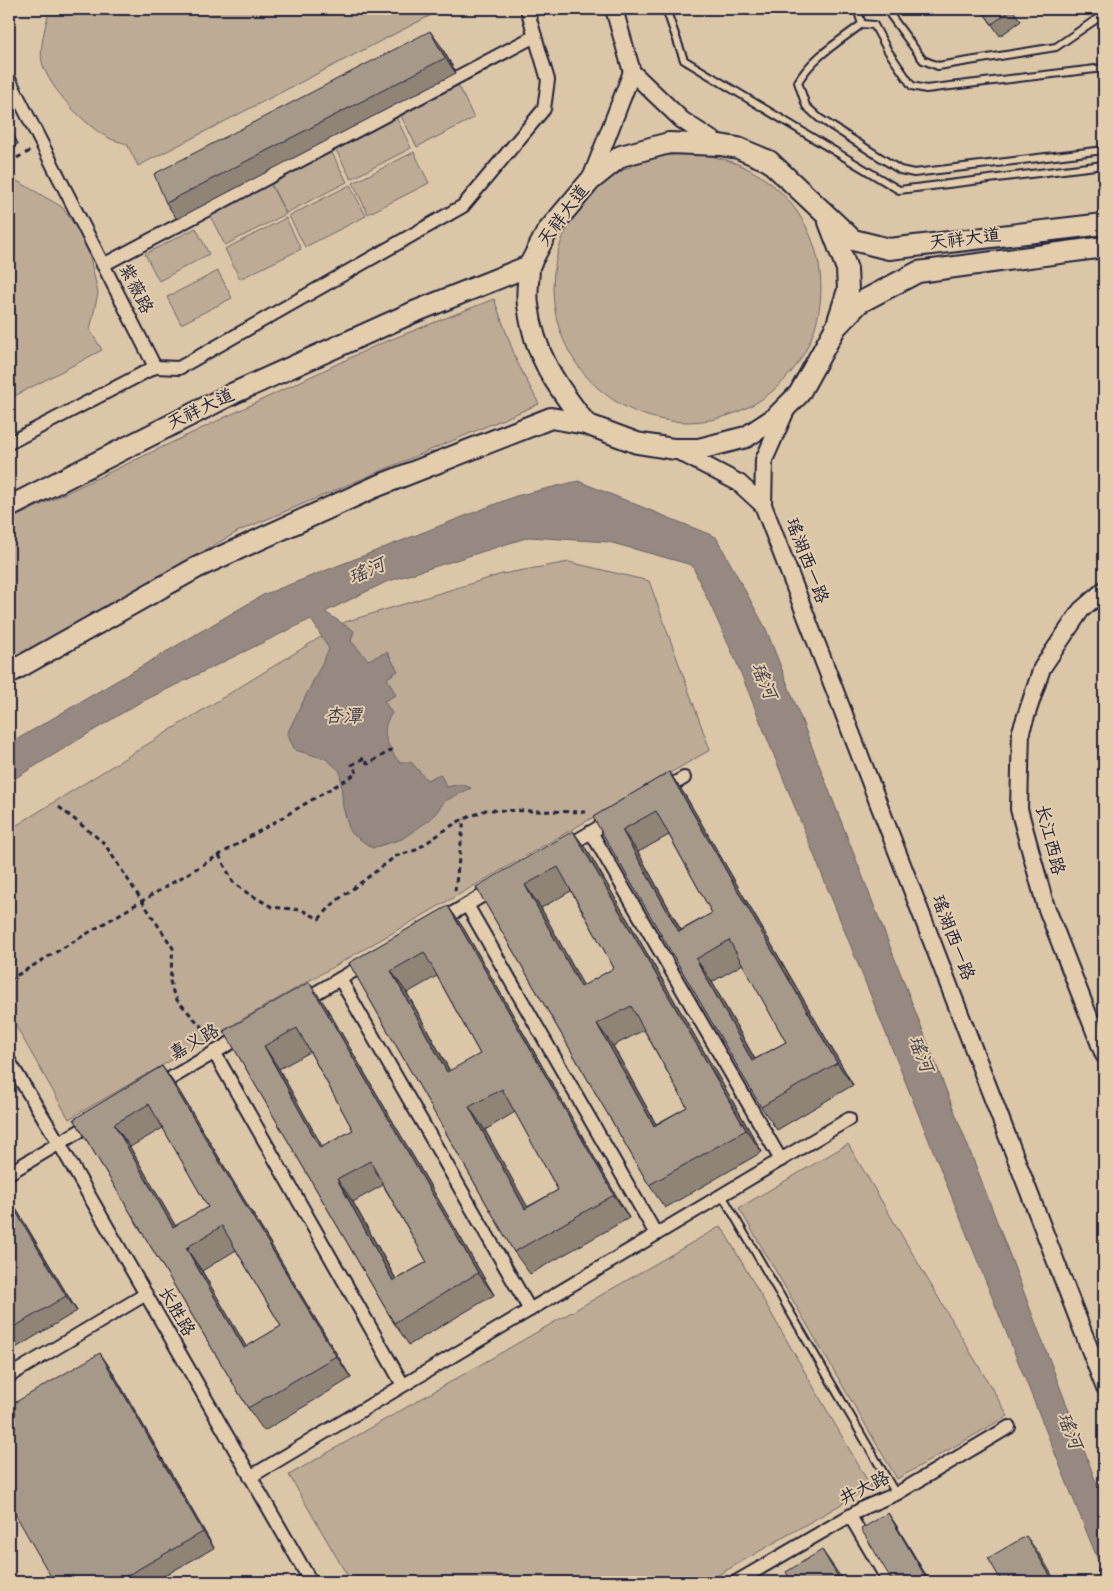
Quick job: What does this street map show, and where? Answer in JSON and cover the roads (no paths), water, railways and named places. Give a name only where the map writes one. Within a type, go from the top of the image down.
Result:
[{"type":"main road","name":"天祥大道","points":[[9,507],[234,393],[414,312],[529,266],[547,232],[590,181],[621,156],[670,143],[720,145],[738,148],[769,161],[853,240],[889,249],[1104,224]]},
{"type":"main road","points":[[826,214],[847,269],[848,290],[836,327]]},
{"type":"main road","name":"天祥大道","points":[[9,673],[196,568],[375,487],[551,418],[586,424],[637,443],[674,449],[699,449],[746,437],[775,418],[788,405],[807,380],[836,327],[859,303],[918,272],[1104,247]]},
{"type":"main road","points":[[529,266],[527,303],[538,350],[553,380],[586,424]]},
{"type":"street","points":[[9,443],[156,367],[179,368],[463,206],[544,109],[548,80],[526,9]]},
{"type":"street","points":[[614,9],[632,72],[682,120],[720,145]]},
{"type":"street","points":[[104,265],[535,36]]},
{"type":"street","points":[[590,181],[632,72]]},
{"type":"street","name":"紫薇路","points":[[9,79],[156,367]]},
{"type":"street","points":[[763,505],[764,460],[788,405]]},
{"type":"street","points":[[674,449],[739,483],[763,505]]},
{"type":"street","name":"瑶湖西一路","points":[[763,505],[1104,1386]]},
{"type":"street","name":"长江西路","points":[[1104,590],[1081,610],[1042,668],[1021,731],[1019,809],[1045,904],[1104,1055]]},
{"type":"street","points":[[650,798],[684,778]]},
{"type":"street","points":[[558,852],[625,812]]},
{"type":"street","points":[[591,832],[781,1160]]},
{"type":"street","points":[[425,930],[508,880]]},
{"type":"street","points":[[467,905],[656,1234]]},
{"type":"street","points":[[290,1008],[382,954]]},
{"type":"street","points":[[340,979],[530,1310]]},
{"type":"street","name":"嘉义路","points":[[141,1095],[256,1028]]},
{"type":"street","points":[[214,1052],[404,1385]]},
{"type":"street","name":"长胜路","points":[[9,1061],[59,1143],[311,1582]]},
{"type":"street","points":[[9,1172],[108,1114]]},
{"type":"street","points":[[250,1476],[849,1119]]},
{"type":"street","points":[[9,1376],[146,1294]]},
{"type":"street","name":"井大路","points":[[736,1582],[850,1516],[896,1494],[1009,1427]]},
{"type":"street","points":[[850,1516],[889,1582]]},
{"type":"lane","points":[[666,9],[684,60],[899,190],[1104,165]]},
{"type":"lane","points":[[856,9],[862,24]]},
{"type":"lane","points":[[886,9],[923,60],[938,66],[1056,47],[1104,14]]},
{"type":"lane","points":[[1104,68],[942,87],[926,88],[912,86],[888,51],[874,25],[862,24],[816,60],[804,71],[798,82],[806,106],[812,112],[900,170],[914,173],[1104,150]]},
{"type":"lane","points":[[722,1195],[896,1494]]},
{"type":"water","points":[[578,481],[716,537],[766,629],[980,1177],[1104,1503],[1104,1575],[736,661],[692,565],[609,542],[529,537],[386,582],[325,612],[354,631],[351,641],[368,660],[387,652],[398,671],[387,678],[396,695],[384,701],[392,713],[386,726],[386,739],[399,762],[411,762],[427,780],[440,774],[447,787],[461,784],[471,788],[445,801],[431,819],[402,839],[372,848],[350,832],[343,807],[340,771],[326,759],[295,750],[287,734],[329,649],[311,619],[137,704],[9,782],[9,744],[263,595],[516,496]]},
{"type":"water label","name":"瑶河","points":[[367,572]]},
{"type":"water label","name":"瑶河","points":[[763,681]]},
{"type":"water label","name":"杏潭","points":[[343,717]]},
{"type":"water label","name":"瑶河","points":[[920,1054]]},
{"type":"water label","name":"瑶河","points":[[1069,1431]]}]
